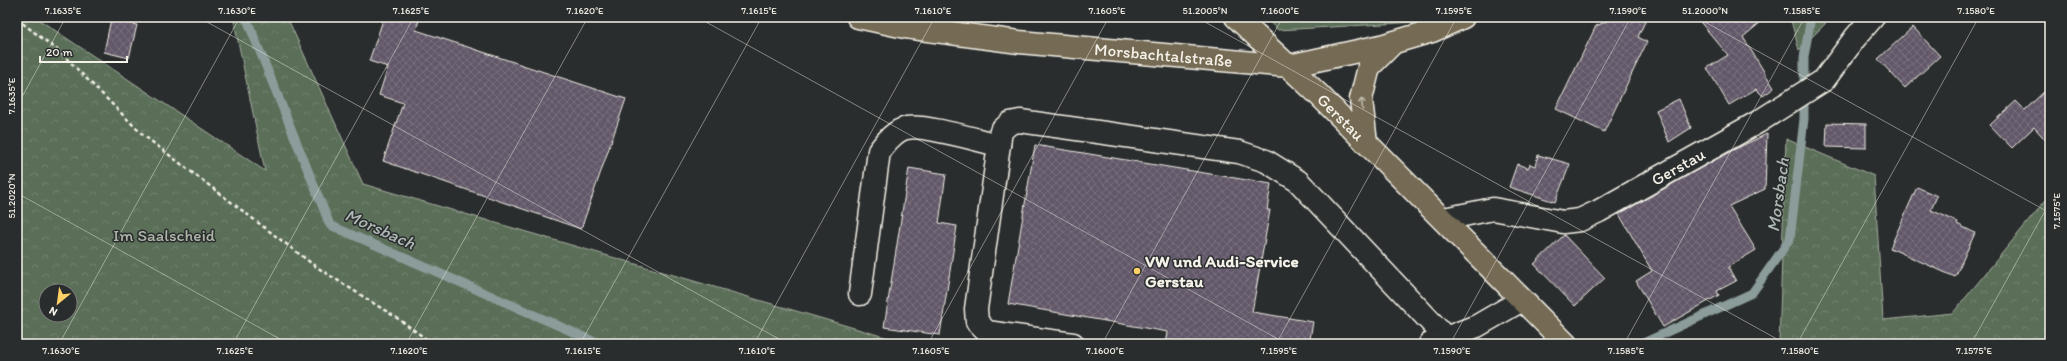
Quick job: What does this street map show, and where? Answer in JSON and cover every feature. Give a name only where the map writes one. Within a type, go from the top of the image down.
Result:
[{"type":"main road","name":"Morsbachtalstraße","points":[[858,17],[905,27],[1019,42],[1289,66],[1393,43],[1432,31],[1463,17]]},
{"type":"main road","name":"Gerstau","points":[[1236,17],[1289,66],[1444,219],[1565,343]]},
{"type":"main road","points":[[1366,143],[1361,99],[1369,67],[1393,43]]},
{"type":"street","name":"Gerstau","points":[[1444,219],[1493,209],[1563,222],[1580,220],[1599,211],[1778,110],[1824,80],[1855,38],[1873,17]]},
{"type":"street","points":[[1073,344],[987,332],[976,322],[976,309],[1001,130],[1010,123],[1020,121],[1238,152],[1266,162],[1298,181],[1438,341],[1476,326],[1522,300]]},
{"type":"street","points":[[860,294],[879,151],[889,138],[907,128],[923,128],[999,145]]},
{"type":"path","points":[[17,19],[60,52],[143,135],[315,266],[400,320],[433,344]]},
{"type":"green space","name":"Im Saalscheid","points":[[17,17],[35,17],[265,171],[233,17],[287,17],[363,184],[895,340],[921,344],[17,344]]},
{"type":"green space","points":[[1264,17],[1428,17],[1419,22],[1278,30]]},
{"type":"green space","points":[[1790,17],[1832,17],[1799,50]]},
{"type":"green space","points":[[1786,139],[1874,176],[1883,320],[1953,313],[2050,195],[2050,344],[1779,344]]},
{"type":"building","points":[[384,17],[420,17],[416,30],[626,99],[581,229],[383,161],[403,103],[379,95],[388,67],[369,61]]},
{"type":"building","points":[[1616,17],[1647,17],[1638,37],[1647,42],[1604,132],[1556,109],[1596,26]]},
{"type":"building","points":[[1696,17],[1767,17],[1743,37],[1774,88],[1763,96],[1756,89],[1729,105],[1707,68],[1728,55]]},
{"type":"building","points":[[111,19],[137,25],[129,58],[104,52]]},
{"type":"building","points":[[1913,27],[1940,56],[1905,88],[1878,59]]},
{"type":"building","points":[[2050,86],[2050,145],[2034,127],[2012,148],[1990,125],[2016,101],[2025,110]]},
{"type":"building","points":[[1679,99],[1691,128],[1669,142],[1656,110]]},
{"type":"building","points":[[1827,123],[1866,124],[1866,148],[1826,147]]},
{"type":"building","points":[[1767,134],[1765,189],[1729,206],[1756,250],[1728,267],[1736,281],[1717,291],[1719,295],[1663,327],[1636,281],[1652,271],[1619,214],[1731,151]]},
{"type":"building","name":"VW und Audi-Service Gerstau","points":[[1035,145],[1271,184],[1267,210],[1270,210],[1252,312],[1313,322],[1309,344],[1166,344],[1168,332],[1008,304]]},
{"type":"building","points":[[1538,155],[1570,164],[1555,202],[1509,187],[1517,164],[1528,168],[1530,164],[1535,166]]},
{"type":"building","points":[[909,168],[946,174],[939,223],[957,226],[940,335],[884,327]]},
{"type":"building","points":[[1917,187],[1937,196],[1931,210],[1958,222],[1957,224],[1975,233],[1955,277],[1890,248]]},
{"type":"building","points":[[1564,235],[1605,278],[1575,306],[1534,264]]},
{"type":"waterway","name":"Morsbach","points":[[246,17],[330,225],[600,344]]},
{"type":"waterway","name":"Morsbach","points":[[1641,344],[1752,293],[1790,239],[1804,119],[1804,57],[1811,17]]},
{"type":"place","name":"VW und Audi-Service Gerstau","points":[[1137,271]]}]
